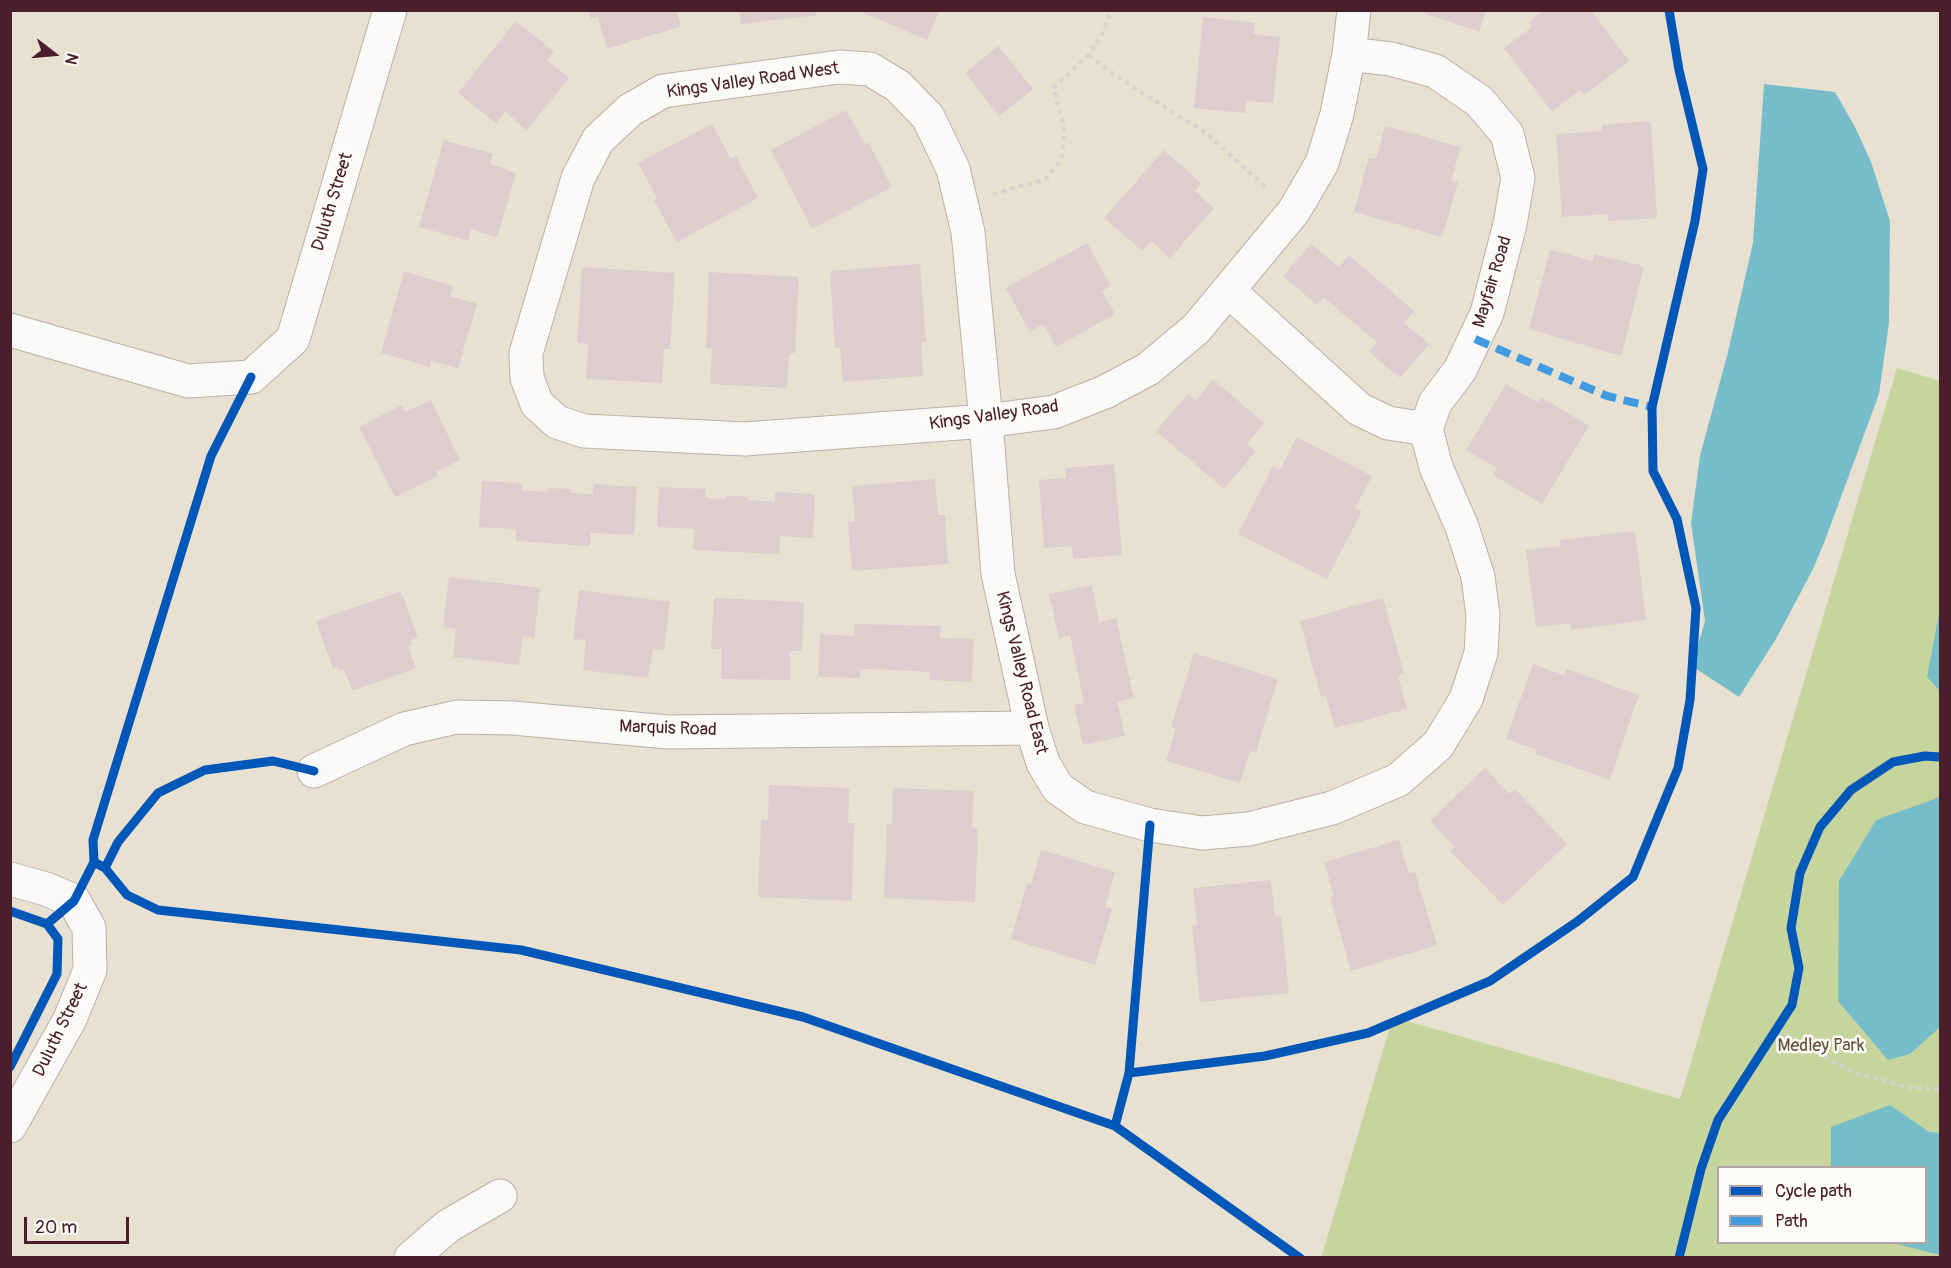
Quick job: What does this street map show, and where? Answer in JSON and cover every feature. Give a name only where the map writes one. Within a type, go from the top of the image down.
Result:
[{"type":"street","name":"Duluth Street","points":[[10,330],[188,381],[250,377],[293,339],[390,10]]},
{"type":"street","name":"Kings Valley Road","points":[[584,431],[745,440],[986,421],[1054,412],[1106,392],[1148,369],[1196,329],[1294,212],[1322,163],[1337,114],[1349,54],[1354,10]]},
{"type":"street","name":"Mayfair Road","points":[[1349,54],[1391,59],[1435,72],[1479,101],[1507,134],[1518,178],[1510,224],[1487,313],[1460,370],[1435,404],[1426,429]]},
{"type":"street","name":"Kings Valley Road West","points":[[584,431],[557,422],[537,404],[527,378],[526,353],[578,178],[598,140],[630,110],[663,91],[839,68],[870,69],[898,86],[928,117],[953,169],[968,232],[986,421]]},
{"type":"street","points":[[1229,291],[1359,409],[1388,423],[1426,429]]},
{"type":"street","name":"Kings Valley Road East","points":[[986,421],[998,574],[1032,728],[1043,763],[1058,788],[1085,807],[1150,825],[1202,833],[1250,829],[1332,808],[1398,780],[1438,745],[1466,699],[1481,653],[1483,615],[1478,577],[1462,527],[1436,467],[1426,429]]},
{"type":"street","name":"Marquis Road","points":[[314,771],[404,729],[457,717],[513,718],[668,732],[1032,728]]},
{"type":"street","name":"Duluth Street","points":[[10,879],[46,889],[74,901],[89,928],[90,970],[70,1019],[10,1126]]},
{"type":"street","points":[[411,1257],[448,1226],[500,1196]]},
{"type":"path","points":[[961,201],[1016,189],[1046,179],[1062,158],[1064,126],[1053,88],[1089,55],[1102,35],[1111,10]]},
{"type":"path","points":[[1089,55],[1119,78],[1206,133],[1294,212]]},
{"type":"path","points":[[1771,1039],[1779,1026],[1853,1072],[1911,1088],[1941,1089]]},
{"type":"green space","name":"Medley Park","points":[[1897,368],[1940,381],[1940,1257],[1321,1258],[1393,1017],[1680,1099]]},
{"type":"water","points":[[1764,84],[1835,92],[1855,127],[1871,162],[1890,221],[1889,323],[1879,394],[1824,543],[1776,639],[1739,697],[1692,666],[1705,621],[1691,523],[1700,456],[1728,352],[1753,243]]},
{"type":"water","points":[[1940,608],[1940,691],[1927,677]]},
{"type":"water","points":[[1940,797],[1940,1027],[1910,1054],[1888,1060],[1838,1001],[1839,881],[1876,820]]},
{"type":"water","points":[[1890,1105],[1929,1132],[1940,1133],[1940,1255],[1897,1244],[1927,1244],[1927,1166],[1831,1166],[1831,1127]]},
{"type":"building","points":[[588,10],[676,10],[681,26],[607,49],[598,17],[591,19]]},
{"type":"building","points":[[739,10],[816,10],[817,15],[741,24]]},
{"type":"building","points":[[857,10],[940,10],[927,40]]},
{"type":"building","points":[[1416,10],[1486,10],[1479,32]]},
{"type":"building","points":[[1544,10],[1591,10],[1629,61],[1584,95],[1580,90],[1552,112],[1504,48],[1532,27],[1529,22]]},
{"type":"building","points":[[1203,17],[1255,23],[1253,34],[1280,37],[1273,103],[1246,101],[1245,113],[1194,108]]},
{"type":"building","points":[[516,21],[554,52],[547,60],[569,78],[527,130],[505,112],[496,123],[458,93]]},
{"type":"building","points":[[998,46],[1033,89],[999,116],[965,73]]},
{"type":"building","points":[[846,110],[865,144],[868,142],[892,187],[812,229],[771,150]]},
{"type":"building","points":[[1651,121],[1657,218],[1608,221],[1607,214],[1562,217],[1556,134],[1602,131],[1602,125]]},
{"type":"building","points":[[712,124],[731,159],[736,156],[758,198],[677,242],[654,200],[657,198],[638,163]]},
{"type":"building","points":[[1385,126],[1461,147],[1451,180],[1458,182],[1442,237],[1354,212],[1369,157],[1376,159]]},
{"type":"building","points":[[444,140],[493,154],[490,164],[516,173],[497,238],[471,229],[468,241],[419,227]]},
{"type":"building","points":[[1164,150],[1201,183],[1195,191],[1214,208],[1170,258],[1151,241],[1142,251],[1104,218]]},
{"type":"building","points":[[1087,243],[1111,286],[1102,291],[1115,314],[1056,347],[1043,324],[1030,332],[1006,288]]},
{"type":"building","points":[[1311,244],[1339,267],[1349,255],[1414,311],[1404,323],[1429,344],[1400,378],[1369,352],[1377,342],[1323,297],[1317,305],[1283,276]]},
{"type":"building","points":[[1550,250],[1593,261],[1594,254],[1644,266],[1621,356],[1529,329]]},
{"type":"building","points":[[920,264],[926,342],[921,342],[923,376],[843,382],[840,348],[835,348],[830,271]]},
{"type":"building","points":[[582,267],[675,273],[670,349],[664,349],[662,383],[586,379],[588,344],[577,343]]},
{"type":"building","points":[[404,271],[453,286],[450,296],[477,304],[458,368],[431,361],[430,367],[381,353]]},
{"type":"building","points":[[709,272],[799,277],[795,353],[789,353],[787,388],[710,384],[712,349],[706,348]]},
{"type":"building","points":[[1213,379],[1264,423],[1247,444],[1256,451],[1224,489],[1156,431],[1188,394],[1196,400]]},
{"type":"building","points":[[1506,384],[1537,402],[1541,397],[1589,426],[1542,504],[1493,475],[1497,468],[1466,450]]},
{"type":"building","points":[[431,400],[460,460],[436,472],[438,476],[395,497],[359,427],[402,405],[405,412]]},
{"type":"building","points":[[1297,437],[1372,476],[1355,508],[1362,511],[1327,579],[1238,534],[1273,466],[1280,470]]},
{"type":"building","points":[[1114,464],[1122,555],[1073,559],[1072,546],[1044,548],[1039,480],[1066,478],[1065,468]]},
{"type":"building","points":[[935,479],[938,515],[945,515],[948,564],[852,571],[848,522],[855,522],[852,486]]},
{"type":"building","points":[[482,481],[522,483],[522,490],[547,492],[548,488],[571,489],[571,493],[593,494],[593,484],[637,487],[634,535],[591,533],[590,546],[516,541],[516,529],[479,527]]},
{"type":"building","points":[[659,487],[706,489],[705,498],[726,499],[726,496],[737,496],[748,497],[748,500],[775,502],[775,492],[815,494],[813,538],[780,536],[779,554],[693,550],[694,529],[657,527]]},
{"type":"building","points":[[1635,531],[1646,620],[1571,630],[1571,623],[1536,627],[1526,550],[1561,546],[1560,540]]},
{"type":"building","points":[[449,577],[540,588],[534,638],[523,636],[519,665],[453,657],[456,629],[443,627]]},
{"type":"building","points":[[1092,585],[1099,622],[1116,618],[1134,698],[1117,702],[1125,736],[1083,745],[1074,705],[1084,703],[1070,635],[1059,638],[1049,594]]},
{"type":"building","points":[[579,590],[670,602],[664,650],[653,649],[648,678],[583,670],[586,640],[573,639]]},
{"type":"building","points":[[401,591],[418,638],[411,640],[412,644],[408,646],[416,668],[352,691],[344,669],[339,670],[338,667],[333,669],[316,621]]},
{"type":"building","points":[[714,598],[804,602],[802,651],[790,651],[790,680],[721,679],[722,649],[711,649]]},
{"type":"building","points":[[1383,598],[1404,674],[1398,676],[1407,709],[1335,728],[1326,696],[1321,697],[1300,621]]},
{"type":"building","points":[[854,624],[941,626],[940,638],[974,639],[972,682],[930,680],[930,672],[895,670],[861,669],[860,678],[818,677],[820,634],[854,636]]},
{"type":"building","points":[[1194,653],[1278,679],[1256,752],[1250,751],[1240,783],[1166,761],[1176,728],[1171,727]]},
{"type":"building","points":[[1533,664],[1564,675],[1566,669],[1639,695],[1610,780],[1536,754],[1537,750],[1506,739]]},
{"type":"building","points":[[1485,768],[1509,794],[1515,789],[1567,844],[1503,905],[1450,851],[1455,847],[1430,821]]},
{"type":"building","points":[[769,785],[849,788],[848,823],[854,823],[852,901],[758,897],[761,819],[768,820]]},
{"type":"building","points":[[893,788],[974,791],[972,827],[978,828],[975,902],[884,898],[887,824],[892,824]]},
{"type":"building","points":[[1399,840],[1409,874],[1415,872],[1437,945],[1351,971],[1330,897],[1334,896],[1324,862]]},
{"type":"building","points":[[1041,850],[1115,872],[1105,907],[1112,909],[1095,965],[1011,939],[1027,883],[1031,884]]},
{"type":"building","points":[[1271,880],[1275,917],[1281,916],[1289,993],[1200,1002],[1192,925],[1197,925],[1193,888]]},
{"type":"marked path","points":[[1475,339],[1607,396],[1652,407]]},
{"type":"cycle path","points":[[1129,1073],[1265,1056],[1368,1033],[1490,981],[1578,921],[1633,877],[1678,768],[1690,700],[1696,608],[1677,519],[1653,471],[1652,407],[1695,221],[1703,169],[1679,70],[1669,10]]},
{"type":"cycle path","points":[[251,377],[211,456],[93,840],[94,862],[105,868],[118,842],[158,793],[205,770],[273,761],[314,771]]},
{"type":"cycle path","points":[[1679,1258],[1701,1169],[1718,1120],[1792,1005],[1799,968],[1791,928],[1800,873],[1820,827],[1851,790],[1893,762],[1925,756],[1940,757]]},
{"type":"cycle path","points":[[1115,1126],[1129,1073],[1150,825]]},
{"type":"cycle path","points":[[47,924],[74,901],[94,862]]},
{"type":"cycle path","points":[[105,868],[127,895],[158,910],[521,950],[803,1017],[1115,1126],[1300,1258]]},
{"type":"cycle path","points":[[10,911],[47,924],[58,939],[57,974],[10,1067]]}]
